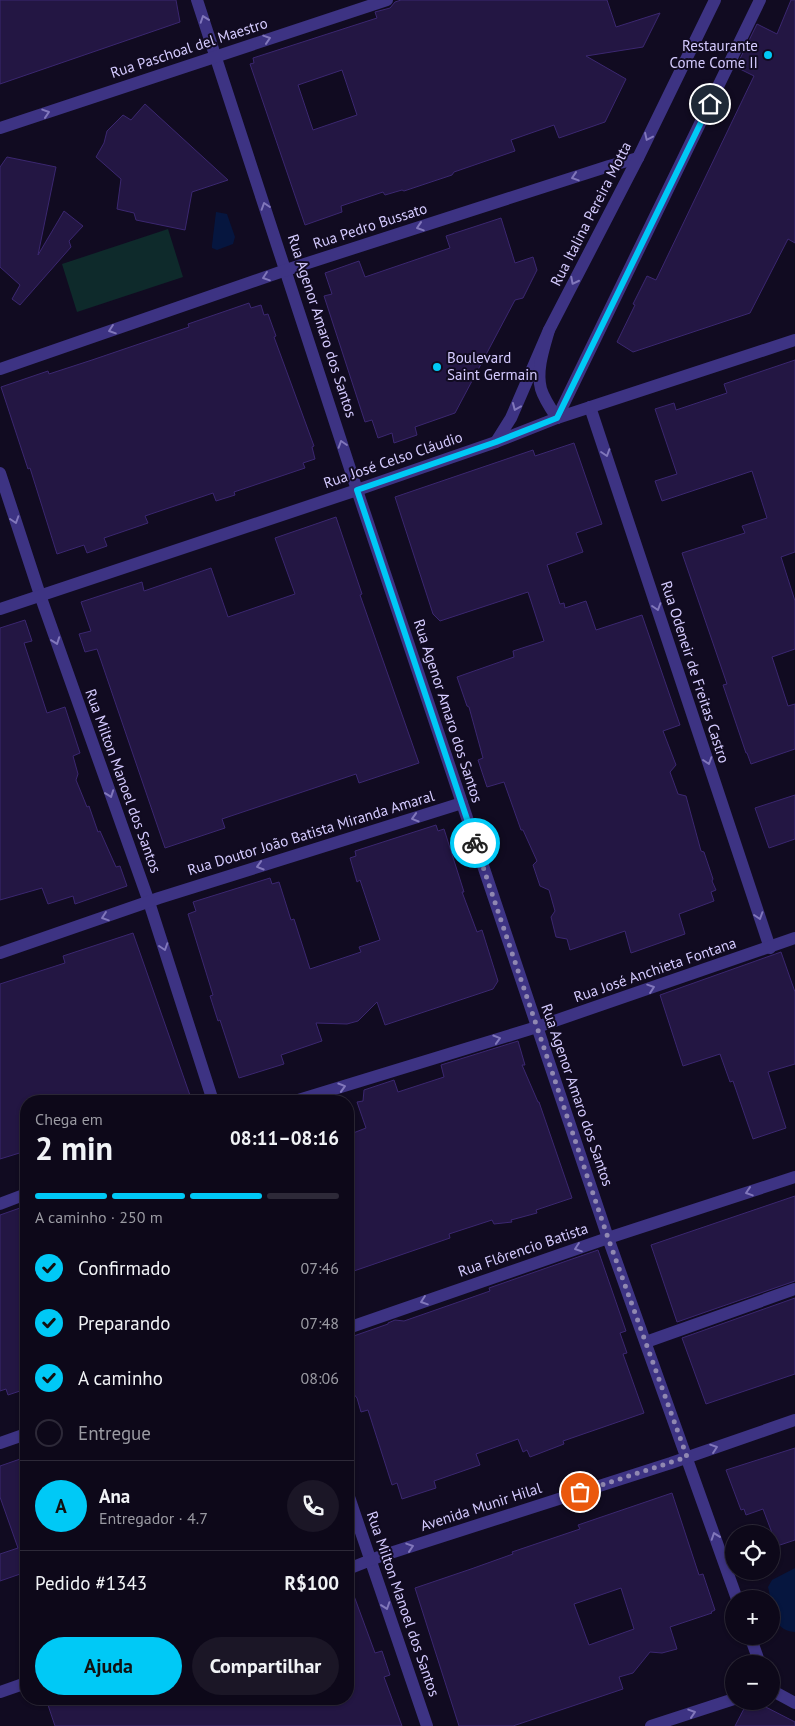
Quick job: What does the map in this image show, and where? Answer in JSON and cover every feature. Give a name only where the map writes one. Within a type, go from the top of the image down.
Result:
[{"type":"street","name":"Rua Agenor Amaro dos Santos","points":[[197,0],[357,490],[608,1238],[734,1590]]},
{"type":"street","name":"Rua Paschoal del Maestro","points":[[0,128],[388,0]]},
{"type":"street","name":"Rua Italina Pereira Motta","points":[[496,442],[511,418],[549,330],[638,158],[715,0]]},
{"type":"street","points":[[557,418],[760,0]]},
{"type":"street","name":"Rua Pedro Bussato","points":[[0,369],[286,270],[638,158]]},
{"type":"street","points":[[549,330],[540,364],[541,389],[557,418]]},
{"type":"street","name":"Rua José Celso Cláudio","points":[[0,608],[357,490],[496,442],[557,418],[795,340]]},
{"type":"street","name":"Rua Odeneir de Freitas Castro","points":[[590,407],[770,948]]},
{"type":"street","name":"Rua Milton Manoel dos Santos","points":[[0,473],[40,595],[149,902],[211,1095]]},
{"type":"street","name":"Rua Doutor João Batista Miranda Amaral","points":[[0,953],[149,902],[462,803]]},
{"type":"street","name":"Rua José Anchieta Fontana","points":[[315,1095],[537,1027],[795,938]]},
{"type":"street","name":"Rua Flôrencio Batista","points":[[354,1326],[608,1238],[795,1177]]},
{"type":"street","points":[[0,1204],[20,1196]]},
{"type":"street","points":[[646,1342],[795,1289]]},
{"type":"street","name":"Avenida Munir Hilal","points":[[354,1566],[795,1420]]},
{"type":"street","points":[[0,1443],[20,1436]]},
{"type":"street","name":"Rua Milton Manoel dos Santos","points":[[354,1512],[427,1726]]},
{"type":"street","points":[[0,1692],[20,1685]]},
{"type":"street","points":[[780,1695],[795,1703]]},
{"type":"street","points":[[651,1726],[725,1702]]},
{"type":"green space","points":[[168,229],[183,277],[77,312],[62,264]]},
{"type":"water","points":[[216,212],[227,214],[235,237],[233,244],[217,250],[212,248]]},
{"type":"water","points":[[795,1568],[795,1632],[787,1631],[780,1626],[780,1590],[769,1590],[772,1580],[780,1580],[780,1576]]},
{"type":"building","points":[[0,0],[176,0],[180,22],[0,84]]},
{"type":"building","points":[[401,0],[607,0],[616,27],[660,13],[643,47],[586,56],[626,79],[605,122],[559,138],[554,125],[511,140],[515,151],[404,191],[385,195],[383,192],[341,206],[342,212],[305,225],[250,64],[254,63],[253,58],[377,18],[375,12],[390,8],[395,2]],"holes":[[[342,70],[357,115],[313,130],[298,85]]]},
{"type":"building","points":[[791,0],[795,0],[795,243],[788,239],[750,313],[633,352],[617,342],[635,305],[633,304],[647,276],[656,280],[754,76],[736,67],[757,24],[777,34]]},
{"type":"building","points":[[145,104],[228,180],[192,192],[185,230],[136,220],[134,213],[117,209],[121,179],[96,157],[104,143],[107,131],[123,115],[131,120]]},
{"type":"building","points":[[7,157],[56,167],[38,255],[64,211],[83,226],[69,241],[71,247],[20,305],[12,299],[20,285],[0,267],[0,167]]},
{"type":"building","points":[[501,218],[515,263],[533,257],[537,270],[523,298],[515,300],[455,413],[415,427],[417,435],[394,443],[392,433],[378,438],[372,420],[365,422],[324,296],[332,294],[325,273],[359,261],[365,277],[450,248],[446,236]]},
{"type":"building","points":[[249,303],[251,308],[261,305],[264,315],[268,314],[276,336],[274,337],[314,446],[312,447],[315,459],[303,463],[305,468],[234,492],[235,495],[216,501],[213,493],[145,516],[148,523],[104,538],[107,546],[87,553],[84,545],[57,554],[30,468],[28,469],[1,387],[48,371],[49,374],[92,360],[189,327],[188,324]]},
{"type":"building","points":[[795,360],[795,552],[781,557],[795,601],[795,649],[772,657],[788,706],[795,704],[795,749],[751,764],[723,685],[727,684],[682,553],[745,533],[742,526],[767,518],[752,471],[662,501],[655,481],[677,474],[655,409],[674,403],[676,410],[727,393],[724,384]]},
{"type":"building","points":[[574,443],[602,524],[576,533],[583,552],[547,565],[560,604],[564,603],[565,608],[586,601],[596,630],[642,615],[680,725],[663,731],[676,765],[670,772],[678,794],[686,796],[701,851],[704,852],[716,890],[711,892],[714,901],[679,914],[685,934],[631,953],[625,931],[570,950],[567,939],[556,937],[551,917],[555,911],[549,890],[540,886],[533,865],[537,861],[523,830],[521,830],[504,782],[487,787],[478,760],[483,758],[469,707],[457,677],[514,657],[513,651],[544,641],[528,592],[440,621],[433,614],[395,497],[533,450],[535,456]]},
{"type":"building","points":[[336,517],[362,594],[360,595],[419,763],[359,783],[356,774],[222,819],[225,828],[165,848],[97,649],[85,652],[79,634],[91,631],[81,602],[142,582],[144,591],[211,568],[228,617],[295,594],[275,538]]},
{"type":"building","points":[[25,620],[32,641],[24,643],[47,713],[65,707],[80,753],[73,756],[78,774],[76,780],[87,807],[89,806],[98,832],[100,831],[116,867],[120,866],[127,886],[75,904],[73,896],[48,904],[42,888],[0,900],[0,628]]},
{"type":"building","points":[[795,795],[795,839],[769,848],[755,808]]},
{"type":"building","points":[[436,825],[438,831],[444,829],[464,892],[462,892],[477,932],[482,930],[498,981],[493,989],[385,1025],[377,1002],[358,1021],[347,1024],[316,1023],[322,1041],[281,1055],[284,1064],[239,1078],[210,996],[213,995],[188,914],[196,911],[193,902],[270,878],[272,884],[279,882],[291,920],[294,919],[310,969],[361,952],[359,947],[380,940],[360,880],[357,882],[350,858],[356,856],[355,851]]},
{"type":"building","points":[[133,933],[190,1095],[20,1095],[20,1153],[0,1159],[0,984],[65,963],[63,956]]},
{"type":"building","points":[[781,952],[795,992],[795,1064],[768,1072],[786,1128],[753,1139],[733,1081],[730,1082],[720,1054],[683,1066],[660,995]]},
{"type":"building","points":[[518,1041],[525,1065],[522,1065],[539,1102],[572,1198],[536,1210],[537,1213],[511,1220],[512,1222],[494,1224],[492,1220],[449,1234],[450,1238],[354,1271],[354,1133],[366,1128],[357,1102],[363,1101],[364,1090],[394,1080],[398,1092],[444,1077],[441,1065]]},
{"type":"building","points":[[795,1196],[795,1281],[677,1322],[651,1245]]},
{"type":"building","points":[[20,1208],[20,1391],[8,1395],[6,1389],[0,1391],[0,1215]]},
{"type":"building","points":[[598,1250],[626,1331],[620,1333],[627,1353],[623,1354],[644,1413],[563,1441],[564,1444],[530,1457],[527,1450],[523,1452],[518,1439],[476,1454],[480,1465],[434,1481],[436,1488],[402,1499],[397,1483],[392,1485],[368,1410],[361,1412],[354,1394],[354,1336],[395,1320],[404,1321],[490,1291],[489,1288]]},
{"type":"building","points":[[795,1298],[795,1374],[706,1404],[682,1338]]},
{"type":"building","points":[[795,1448],[795,1540],[780,1545],[780,1525],[769,1525],[763,1509],[746,1515],[744,1509],[741,1510],[726,1470]]},
{"type":"building","points":[[20,1459],[20,1574],[0,1581],[0,1554],[18,1548],[0,1497],[0,1466]]},
{"type":"building","points":[[672,1493],[699,1575],[703,1574],[715,1610],[712,1613],[670,1627],[677,1649],[662,1653],[650,1652],[633,1673],[619,1677],[623,1689],[513,1726],[459,1726],[415,1588],[580,1529],[578,1525]],"holes":[[[621,1588],[634,1629],[589,1645],[574,1604]]]},
{"type":"building","points":[[354,1596],[375,1653],[382,1651],[390,1675],[384,1677],[402,1726],[55,1726],[48,1705],[354,1705]]},
{"type":"building","points":[[743,1710],[772,1710],[795,1722],[795,1726],[735,1726]]},
{"type":"way so far","points":[[475,843],[608,1238],[687,1457],[580,1492]]},
{"type":"place","name":"Restaurante Come Come II","points":[[768,55]]},
{"type":"place","name":"Boulevard Saint Germain","points":[[437,367]]},
{"type":"route","points":[[475,843],[357,490],[449,459],[557,418],[710,104]]}]
